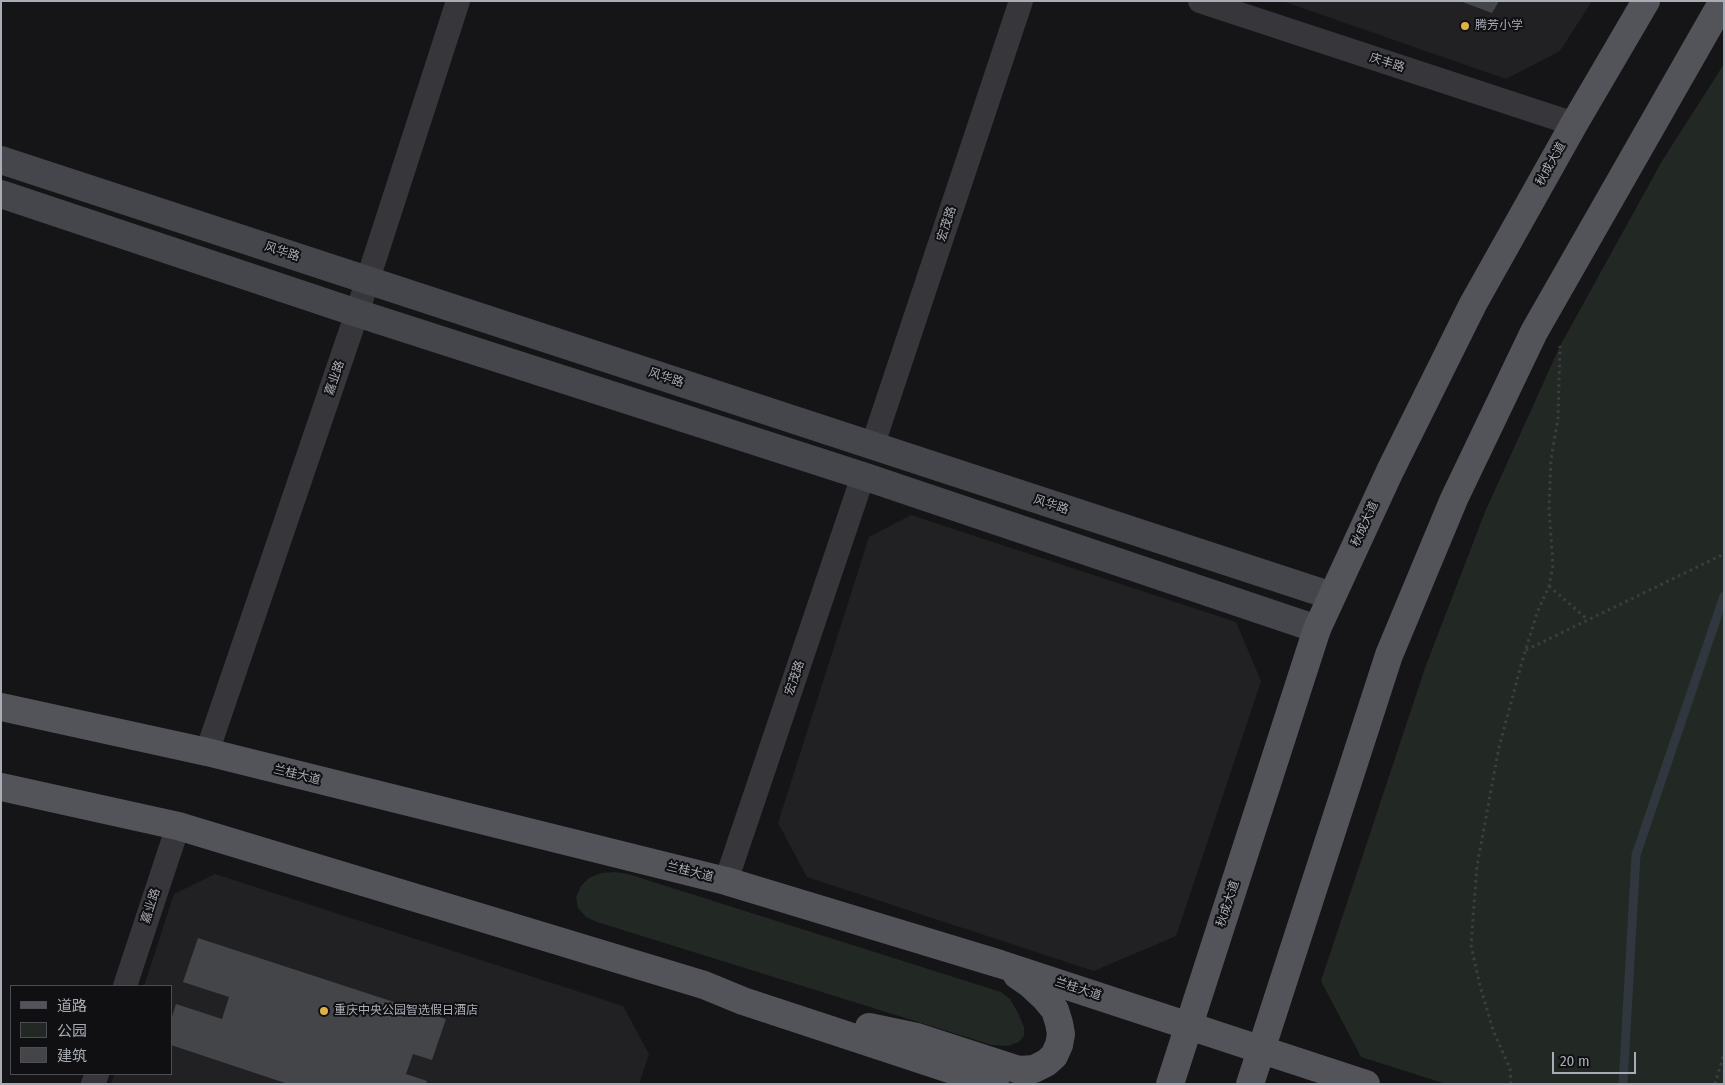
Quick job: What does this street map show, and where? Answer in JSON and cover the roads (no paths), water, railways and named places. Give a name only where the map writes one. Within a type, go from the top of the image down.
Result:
[{"type":"main road","name":"秋成大道","points":[[1170,1084],[1317,629],[1390,471],[1473,304],[1574,124],[1646,1]]},
{"type":"main road","points":[[1250,1084],[1389,655],[1454,499],[1534,332],[1723,1]]},
{"type":"main road","name":"兰桂大道","points":[[1,707],[207,752],[726,881],[1000,964],[1366,1084]]},
{"type":"main road","points":[[1,787],[178,826],[704,985],[743,1001],[995,1084]]},
{"type":"main road","points":[[743,1001],[917,1037],[1019,1070],[1034,1069],[1046,1063],[1054,1056],[1059,1045],[1061,1034],[1055,1010],[1030,984],[1000,964]]},
{"type":"street","name":"嘉业路","points":[[207,752],[358,313],[458,1]]},
{"type":"street","name":"宏茂路","points":[[872,447],[1021,1]]},
{"type":"street","name":"庆丰路","points":[[1200,1],[1574,124]]},
{"type":"street","name":"风华路","points":[[1,160],[872,447],[1332,596]]},
{"type":"street","points":[[1,194],[358,313],[863,476],[1317,629]]},
{"type":"street","name":"宏茂路","points":[[726,881],[863,476]]},
{"type":"street","name":"嘉业路","points":[[125,985],[178,826]]},
{"type":"waterway","points":[[1623,1084],[1636,855],[1724,596]]},
{"type":"place","name":"腾芳小学","points":[[1465,26]]},
{"type":"place","name":"重庆中央公园智选假日酒店","points":[[324,1011]]}]
